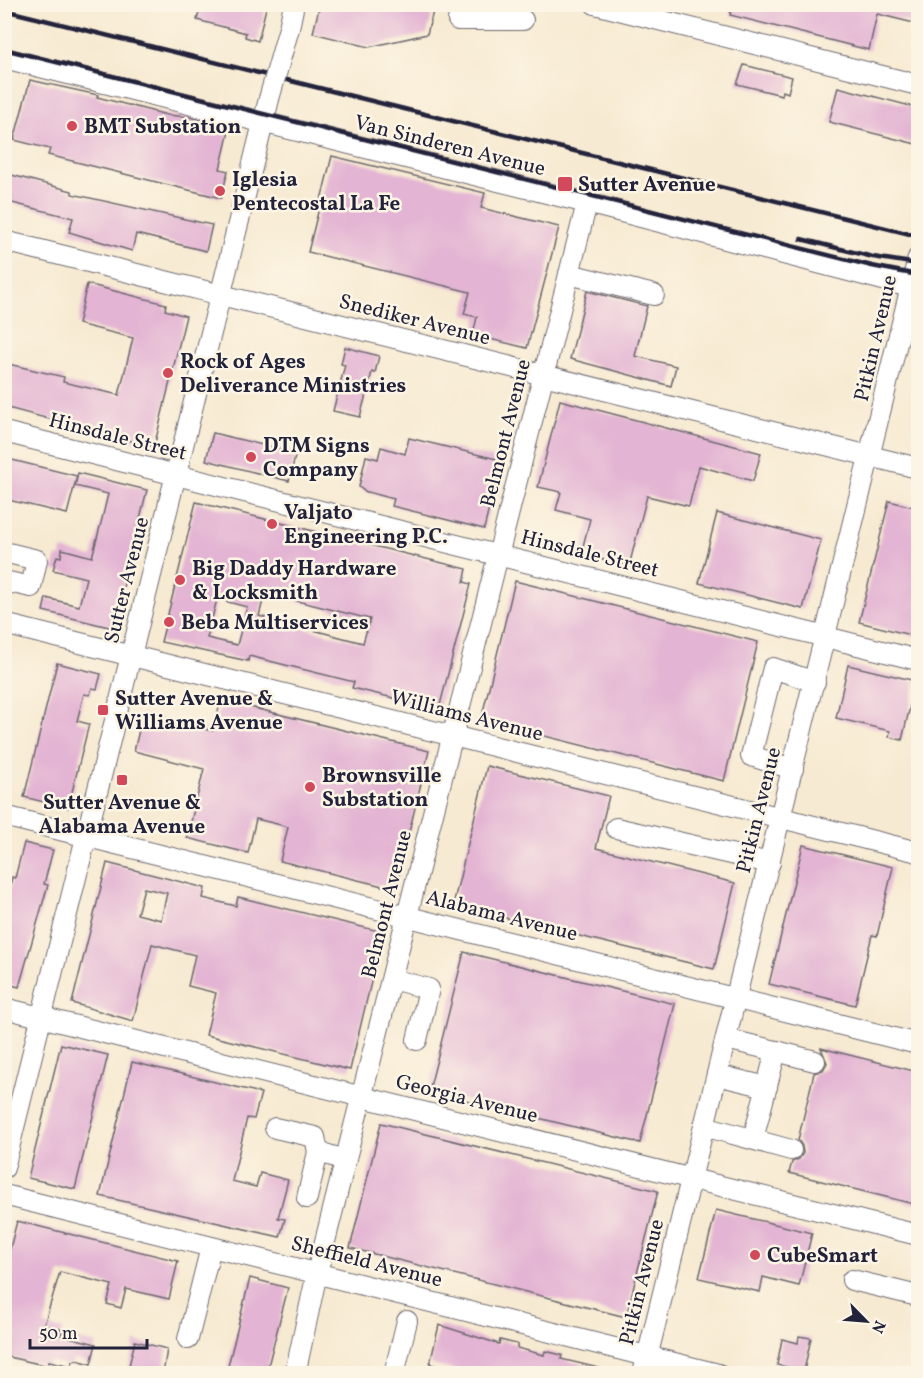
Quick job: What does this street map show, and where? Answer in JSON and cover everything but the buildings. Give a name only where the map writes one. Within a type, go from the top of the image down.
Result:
[{"type":"street","name":"Sutter Avenue","points":[[4,1168],[294,4]]},
{"type":"street","points":[[463,4],[458,20],[523,20]]},
{"type":"street","points":[[595,4],[636,9],[918,85]]},
{"type":"street","name":"Van Sinderen Avenue","points":[[4,58],[587,203],[916,275]]},
{"type":"street","name":"Belmont Avenue","points":[[301,1372],[317,1273],[587,203]]},
{"type":"street","name":"Snediker Avenue","points":[[4,241],[918,468]]},
{"type":"street","points":[[569,274],[654,294]]},
{"type":"street","name":"Pitkin Avenue","points":[[645,1365],[916,275]]},
{"type":"street","name":"Hinsdale Street","points":[[4,432],[918,660]]},
{"type":"street","points":[[4,552],[38,560],[31,587],[4,581]]},
{"type":"street","name":"Williams Avenue","points":[[4,624],[918,852]]},
{"type":"street","points":[[793,769],[752,756],[773,668],[815,682]]},
{"type":"street","name":"Alabama Avenue","points":[[4,816],[918,1044]]},
{"type":"street","points":[[616,828],[770,863]]},
{"type":"street","points":[[392,980],[429,989],[417,1040]]},
{"type":"street","name":"Georgia Avenue","points":[[4,1008],[918,1235]]},
{"type":"street","points":[[726,1039],[815,1061]]},
{"type":"street","points":[[753,1139],[776,1051]]},
{"type":"street","points":[[717,1075],[767,1088]]},
{"type":"street","points":[[704,1126],[791,1150]]},
{"type":"street","points":[[275,1128],[315,1137],[318,1152],[307,1198]]},
{"type":"street","points":[[318,1152],[346,1160]]},
{"type":"street","name":"Sheffield Avenue","points":[[4,1195],[317,1273],[645,1365],[718,1374]]},
{"type":"street","points":[[188,1339],[211,1247]]},
{"type":"street","points":[[852,1280],[918,1296]]},
{"type":"street","points":[[394,1374],[407,1321]]},
{"type":"railway","points":[[4,10],[918,236]]},
{"type":"railway","points":[[4,49],[872,266],[918,275]]},
{"type":"railway","points":[[801,239],[873,257],[918,264]]},
{"type":"place","name":"BMT Substation","points":[[72,126]]},
{"type":"place","name":"Sutter Avenue","points":[[565,184]]},
{"type":"place","name":"Iglesia Pentecostal La Fe","points":[[220,191]]},
{"type":"place","name":"Rock of Ages Deliverance Ministries","points":[[168,373]]},
{"type":"place","name":"DTM Signs Company","points":[[251,457]]},
{"type":"place","name":"Valjato Engineering P.C.","points":[[272,524]]},
{"type":"place","name":"Big Daddy Hardware & Locksmith","points":[[180,580]]},
{"type":"place","name":"Beba Multiservices","points":[[169,622]]},
{"type":"place","name":"Sutter Avenue & Williams Avenue","points":[[103,710]]},
{"type":"place","name":"Sutter Avenue & Alabama Avenue","points":[[122,780]]},
{"type":"place","name":"Brownsville Substation","points":[[310,787]]},
{"type":"place","name":"CubeSmart","points":[[755,1255]]}]
